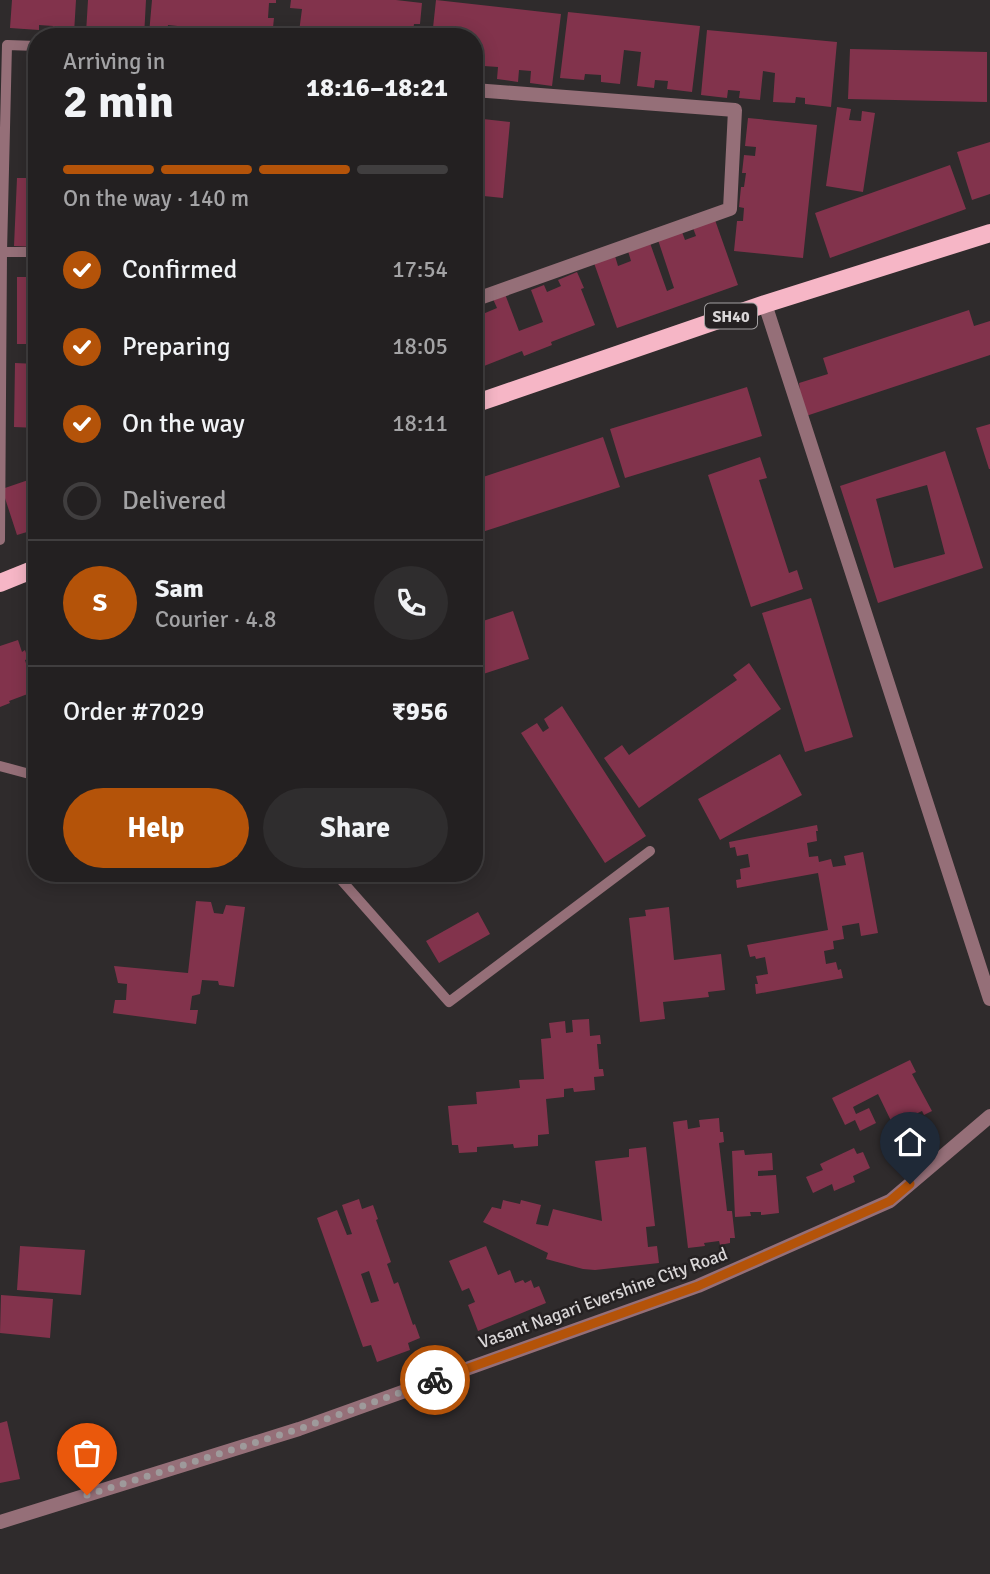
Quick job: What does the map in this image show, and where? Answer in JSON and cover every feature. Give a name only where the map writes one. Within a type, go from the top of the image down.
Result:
[{"type":"main road","name":"SH40","points":[[483,401],[765,304],[990,233]]},
{"type":"main road","points":[[0,583],[28,572]]},
{"type":"street","points":[[483,91],[735,110],[730,209],[483,297]]},
{"type":"street","points":[[765,304],[990,999]]},
{"type":"street","name":"Vasant Nagari Evershine City Road","points":[[0,1522],[299,1429],[698,1286],[890,1201],[990,1116]]},
{"type":"lane","points":[[0,540],[7,45],[28,46]]},
{"type":"lane","points":[[2,252],[28,253]]},
{"type":"lane","points":[[0,766],[28,774]]},
{"type":"lane","points":[[343,882],[449,1002],[650,851]]},
{"type":"building","points":[[12,0],[76,0],[74,28],[39,25],[39,28],[28,29],[10,28]]},
{"type":"building","points":[[88,0],[146,0],[144,28],[86,28]]},
{"type":"building","points":[[152,0],[276,0],[276,3],[269,3],[268,18],[274,18],[273,28],[187,28],[168,25],[168,28],[150,28]]},
{"type":"building","points":[[291,0],[396,0],[422,3],[420,24],[414,24],[413,28],[300,28],[302,9],[290,8]]},
{"type":"building","points":[[436,0],[561,14],[552,86],[530,83],[531,71],[519,70],[518,82],[497,79],[498,67],[484,66],[483,78],[483,28],[433,28]]},
{"type":"building","points":[[568,12],[700,26],[692,92],[667,89],[668,81],[655,80],[654,88],[637,86],[641,52],[624,50],[620,84],[601,82],[601,75],[585,74],[584,80],[560,78]]},
{"type":"building","points":[[707,30],[837,42],[831,107],[805,104],[805,98],[796,97],[795,103],[773,102],[775,73],[763,71],[760,100],[739,98],[740,91],[728,90],[727,98],[701,95]]},
{"type":"building","points":[[850,49],[987,52],[987,102],[848,99]]},
{"type":"building","points":[[837,107],[851,109],[849,120],[861,121],[862,111],[875,113],[863,192],[826,186]]},
{"type":"building","points":[[748,118],[817,125],[803,258],[734,251],[737,221],[743,221],[744,208],[739,207],[746,173],[742,173],[744,155],[755,156],[756,147],[745,146]]},
{"type":"building","points":[[483,119],[510,122],[503,198],[483,196]]},
{"type":"building","points":[[990,142],[990,194],[972,200],[957,152]]},
{"type":"building","points":[[950,165],[966,209],[830,258],[815,213]]},
{"type":"building","points":[[17,178],[28,178],[28,247],[14,246]]},
{"type":"building","points":[[715,220],[738,285],[617,328],[594,263],[615,256],[618,266],[631,261],[628,251],[650,243],[667,291],[674,288],[658,240],[682,232],[685,240],[696,236],[693,228]]},
{"type":"building","points":[[577,272],[595,325],[524,356],[522,351],[483,366],[483,314],[497,308],[493,299],[505,294],[519,331],[543,322],[531,290],[544,285],[547,292],[561,286],[558,280]]},
{"type":"building","points":[[17,277],[28,277],[28,344],[17,344]]},
{"type":"building","points":[[969,310],[974,326],[990,321],[990,355],[803,417],[799,383],[828,374],[823,358]]},
{"type":"building","points":[[15,363],[28,364],[28,428],[14,427]]},
{"type":"building","points":[[747,387],[762,436],[625,478],[610,429]]},
{"type":"building","points":[[990,424],[990,469],[989,469],[976,428]]},
{"type":"building","points":[[603,437],[620,487],[483,532],[483,477]]},
{"type":"building","points":[[945,451],[983,568],[878,603],[840,486]],"holes":[[[927,485],[945,554],[894,568],[876,499]]]},
{"type":"building","points":[[760,457],[767,478],[759,480],[789,573],[797,570],[803,589],[751,607],[708,475]]},
{"type":"building","points":[[28,480],[28,532],[17,535],[2,489]]},
{"type":"building","points":[[811,598],[853,737],[805,752],[762,613]]},
{"type":"building","points":[[513,611],[529,659],[483,674],[483,621]]},
{"type":"building","points":[[18,640],[22,652],[25,650],[28,659],[25,660],[28,670],[28,694],[0,707],[0,646]]},
{"type":"building","points":[[749,663],[781,709],[639,808],[604,758],[622,745],[629,755],[737,680],[733,675]]},
{"type":"building","points":[[562,706],[646,836],[605,863],[521,733],[537,723],[543,732],[549,728],[544,719]]},
{"type":"building","points":[[780,754],[802,795],[720,840],[698,799]]},
{"type":"building","points":[[817,825],[817,841],[807,843],[809,857],[818,856],[819,862],[831,859],[833,867],[846,865],[844,856],[863,852],[878,933],[861,936],[859,923],[842,926],[844,939],[833,941],[834,949],[824,951],[826,964],[836,962],[843,978],[756,994],[756,976],[768,974],[765,957],[750,957],[747,945],[828,930],[818,873],[737,888],[736,880],[741,879],[740,869],[750,867],[748,854],[737,856],[735,847],[730,848],[729,842]]},
{"type":"building","points":[[196,901],[211,902],[214,913],[223,914],[226,905],[245,907],[234,987],[219,985],[218,981],[202,980],[200,994],[192,996],[190,1010],[198,1010],[196,1024],[113,1013],[115,1000],[126,1000],[127,984],[118,983],[114,966],[188,973]]},
{"type":"building","points":[[669,907],[674,960],[721,954],[725,990],[708,992],[709,997],[663,1002],[665,1019],[640,1022],[629,918],[646,916],[645,910]]},
{"type":"building","points":[[478,912],[490,934],[439,963],[426,941]]},
{"type":"building","points":[[589,1019],[590,1036],[600,1035],[601,1044],[597,1044],[599,1069],[603,1069],[604,1076],[594,1077],[595,1090],[574,1092],[573,1088],[564,1089],[564,1097],[546,1099],[549,1134],[538,1135],[538,1146],[514,1148],[513,1144],[477,1147],[477,1152],[459,1153],[458,1145],[452,1145],[448,1106],[477,1104],[476,1092],[520,1088],[519,1080],[544,1079],[541,1039],[551,1038],[549,1023],[565,1021],[566,1033],[573,1032],[572,1020]]},
{"type":"building","points":[[910,1060],[916,1072],[912,1074],[932,1111],[924,1115],[922,1111],[893,1125],[878,1094],[853,1107],[856,1114],[869,1108],[876,1123],[860,1131],[855,1120],[845,1125],[832,1098]]},
{"type":"building","points":[[719,1118],[724,1142],[719,1143],[727,1211],[732,1211],[735,1238],[730,1238],[730,1243],[720,1245],[719,1241],[688,1248],[673,1122],[687,1120],[688,1129],[700,1127],[699,1120]]},
{"type":"building","points":[[646,1147],[655,1226],[646,1227],[648,1247],[657,1246],[659,1263],[583,1269],[546,1259],[548,1253],[483,1222],[492,1207],[501,1209],[503,1200],[520,1204],[521,1200],[541,1205],[536,1224],[548,1226],[553,1209],[602,1221],[595,1161],[629,1157],[629,1149]]},
{"type":"building","points":[[854,1148],[857,1154],[863,1152],[870,1168],[853,1176],[855,1182],[834,1191],[832,1184],[813,1193],[806,1177],[823,1170],[820,1164]]},
{"type":"building","points":[[744,1150],[745,1155],[772,1153],[773,1170],[758,1171],[758,1176],[776,1175],[779,1213],[761,1215],[761,1212],[750,1212],[751,1216],[735,1217],[732,1151]]},
{"type":"building","points":[[359,1199],[362,1209],[373,1205],[391,1262],[387,1264],[394,1284],[398,1282],[420,1338],[408,1343],[410,1350],[377,1362],[371,1345],[363,1347],[317,1218],[337,1210],[347,1235],[352,1234],[342,1205]],"holes":[[[369,1271],[379,1301],[371,1303],[361,1274]]]},
{"type":"building","points":[[20,1246],[85,1250],[81,1295],[17,1290]]},
{"type":"building","points":[[486,1246],[498,1275],[510,1270],[515,1283],[531,1280],[534,1288],[539,1286],[546,1303],[478,1331],[468,1305],[475,1302],[469,1288],[462,1291],[449,1261]]},
{"type":"building","points":[[1,1295],[53,1299],[50,1338],[0,1333]]},
{"type":"building","points":[[7,1421],[20,1479],[0,1483],[0,1423]]},
{"type":"way so far","points":[[87,1495],[299,1429],[435,1380]]},
{"type":"route","points":[[435,1380],[698,1286],[890,1201],[910,1184]]}]
